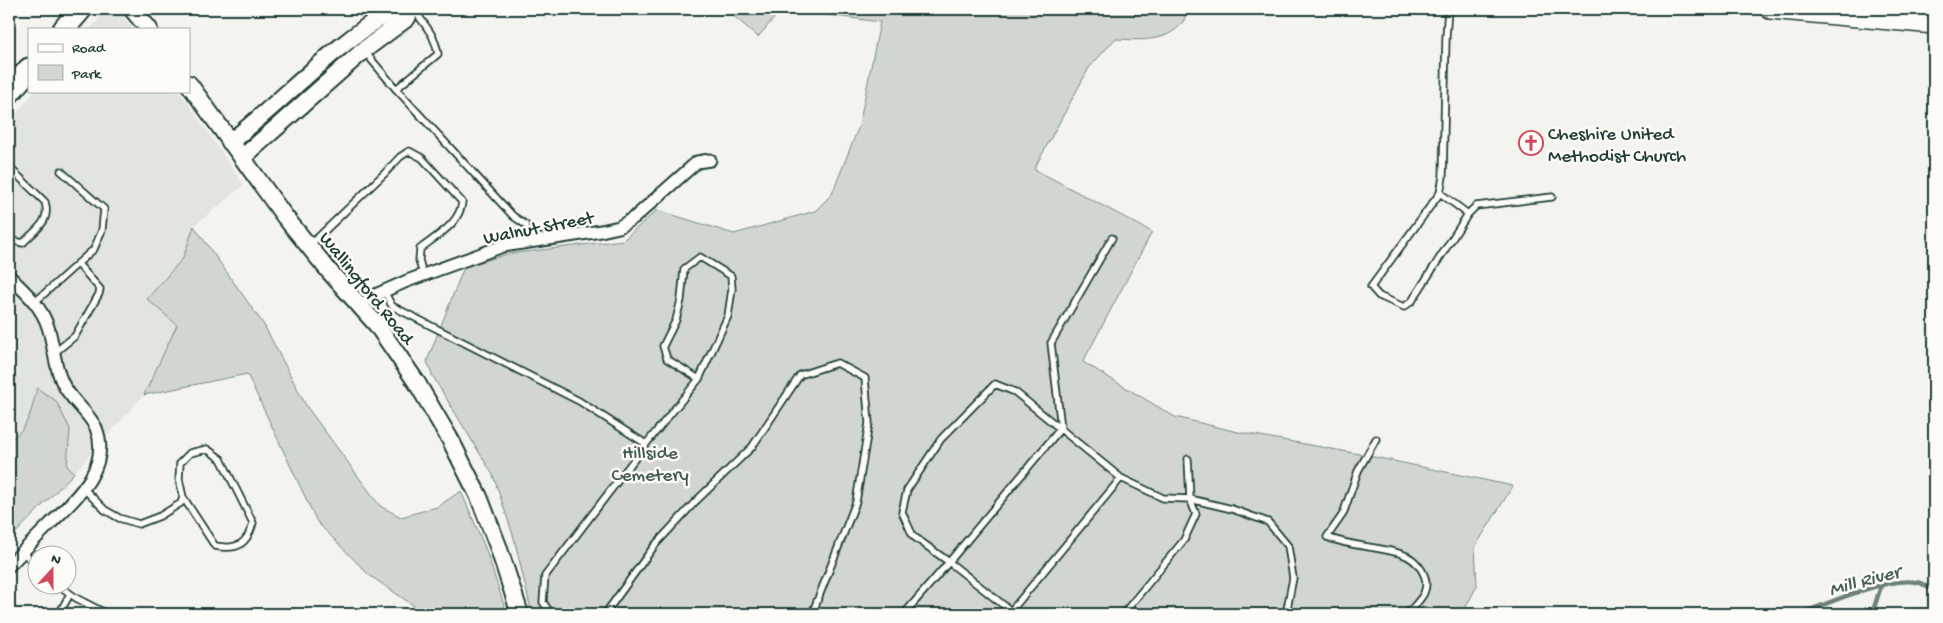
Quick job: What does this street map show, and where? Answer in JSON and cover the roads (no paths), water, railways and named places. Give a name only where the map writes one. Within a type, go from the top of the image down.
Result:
[{"type":"highway","points":[[65,28],[81,9]]},
{"type":"highway","points":[[9,93],[28,71]]},
{"type":"main road","points":[[1770,9],[1934,24]]},
{"type":"street","points":[[132,9],[147,28]]},
{"type":"street","points":[[230,142],[325,59],[394,9]]},
{"type":"street","points":[[242,158],[364,50],[407,18],[413,9]]},
{"type":"street","points":[[354,37],[364,50]]},
{"type":"street","name":"Wallingford Road","points":[[190,85],[308,246],[377,325],[417,383],[462,462],[489,522],[520,614]]},
{"type":"street","points":[[282,97],[295,111]]},
{"type":"street","name":"Walnut Street","points":[[360,306],[384,291],[503,246],[592,233],[619,226],[635,217],[697,162],[710,160]]},
{"type":"street","points":[[9,276],[35,302],[48,326],[62,383],[72,398],[87,414],[95,427],[100,442],[96,468],[84,489],[9,566]]},
{"type":"lane","points":[[396,89],[438,54],[431,32],[413,9]]},
{"type":"lane","points":[[1448,9],[1440,193],[1371,287],[1379,296],[1404,307],[1412,301],[1468,214],[1476,206],[1552,197]]},
{"type":"lane","points":[[364,50],[396,89],[513,216],[526,226],[530,241]]},
{"type":"lane","points":[[308,246],[386,174],[400,157],[409,151],[422,158],[462,202],[462,211],[457,219],[420,249],[419,260],[423,276]]},
{"type":"lane","points":[[9,167],[45,202],[47,210],[46,218],[23,243],[9,240]]},
{"type":"lane","points":[[35,302],[94,249],[102,230],[104,209],[61,171]]},
{"type":"lane","points":[[1440,193],[1468,214]]},
{"type":"lane","points":[[904,614],[1061,428],[1051,343],[1112,238]]},
{"type":"lane","points":[[551,614],[543,602],[545,576],[646,444],[699,380],[728,316],[732,290],[731,276],[700,257],[684,269],[681,300],[676,320],[662,346],[666,359],[699,380]]},
{"type":"lane","points":[[54,354],[75,336],[99,294],[100,289],[78,264]]},
{"type":"lane","points":[[384,291],[392,306],[579,401],[646,444]]},
{"type":"lane","points":[[605,614],[655,545],[696,501],[752,447],[800,375],[836,363],[865,378],[870,423],[856,502],[812,614]]},
{"type":"lane","points":[[1122,478],[1010,613],[949,562],[913,536],[902,512],[907,490],[941,439],[995,384],[1015,392],[1122,478],[1163,498],[1190,499],[1268,522],[1288,546],[1293,578],[1286,614]]},
{"type":"lane","points":[[1376,439],[1358,471],[1343,514],[1327,537],[1343,544],[1404,554],[1418,565],[1425,576],[1424,593],[1407,614]]},
{"type":"lane","points":[[84,489],[112,514],[139,524],[160,516],[180,503],[183,497],[180,463],[190,453],[207,449],[221,459],[253,522],[250,532],[243,543],[229,549],[215,546],[183,497]]},
{"type":"lane","points":[[1122,614],[1184,540],[1196,514],[1190,499],[1188,458]]},
{"type":"lane","points":[[22,552],[28,557]]},
{"type":"lane","points":[[59,614],[69,596]]},
{"type":"lane","points":[[74,596],[107,614]]},
{"type":"waterway","name":"Mill River","points":[[1800,614],[1858,592],[1890,583],[1918,582],[1930,589],[1934,585]]},
{"type":"waterway","points":[[1869,614],[1873,611],[1881,586]]},
{"type":"place","name":"Cheshire United Methodist Church","points":[[1531,143]]},
{"type":"park label","name":"Hillside Cemetery","points":[[650,462]]}]
